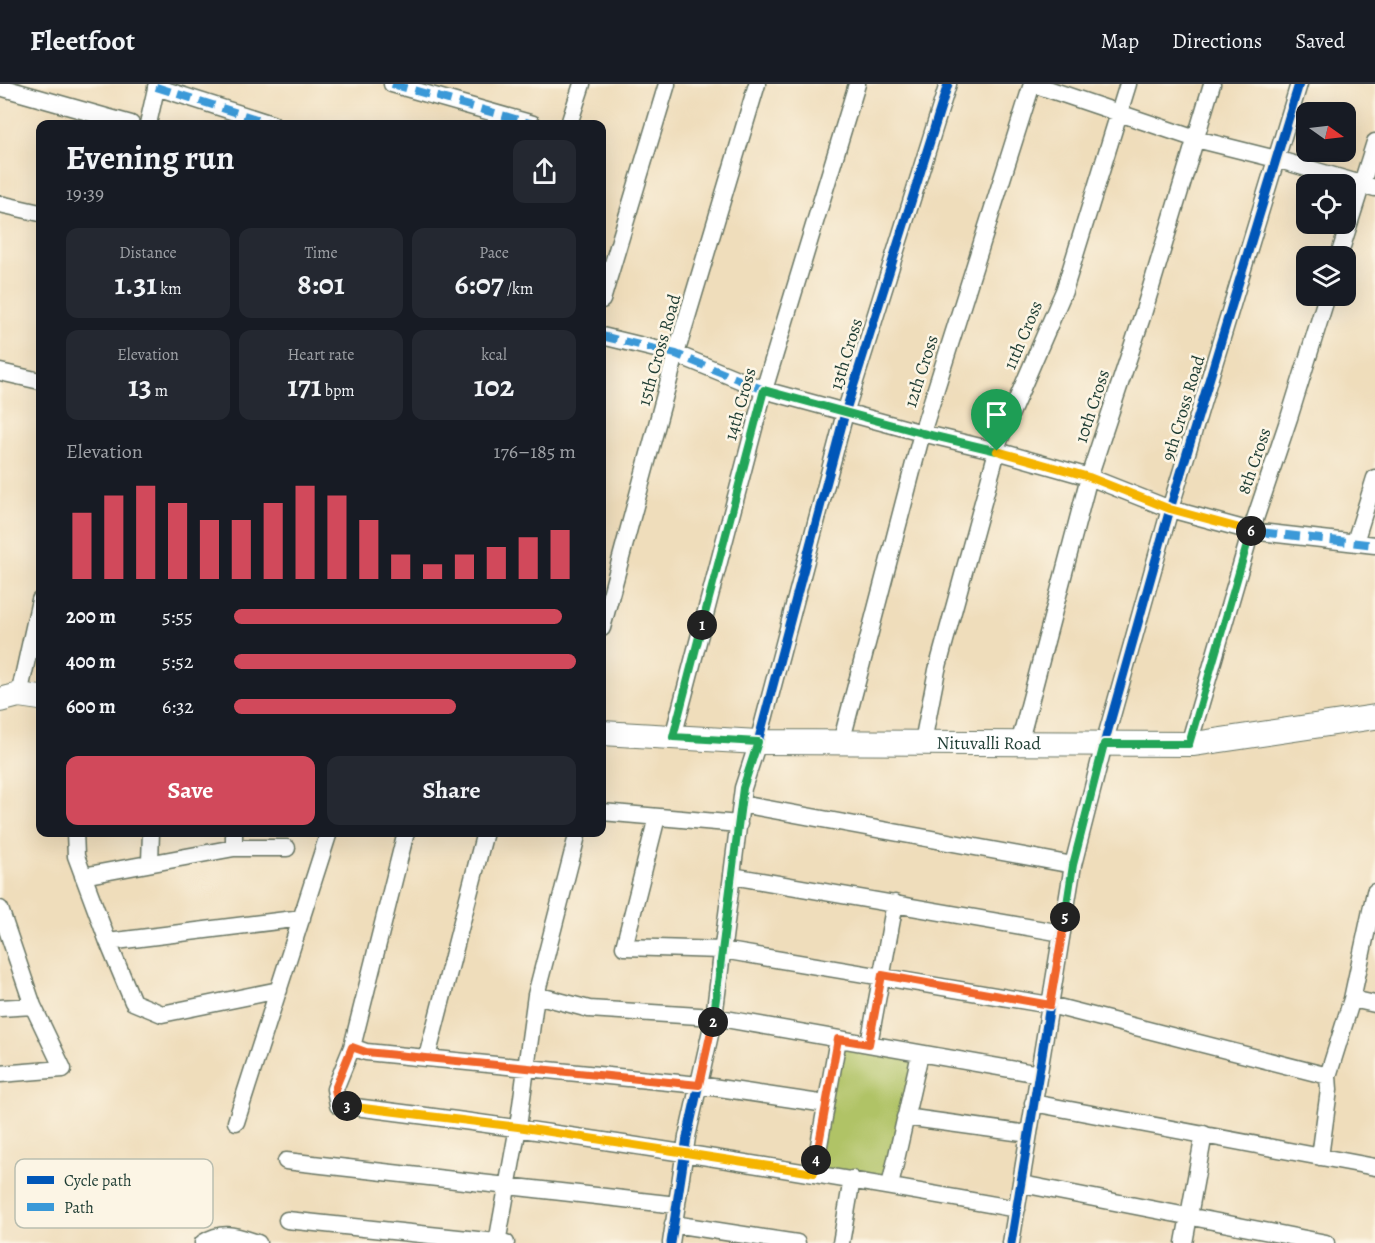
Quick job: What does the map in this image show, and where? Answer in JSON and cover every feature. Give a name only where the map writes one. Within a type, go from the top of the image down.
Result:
[{"type":"street","points":[[392,84],[519,120]]},
{"type":"street","points":[[570,120],[582,84]]},
{"type":"street","points":[[606,287],[667,84]]},
{"type":"street","name":"15th Cross Road","points":[[606,613],[676,354],[757,84]]},
{"type":"street","name":"14th Cross","points":[[673,737],[764,390],[857,84]]},
{"type":"street","name":"13th Cross","points":[[670,1243],[684,1154],[714,1017],[743,788],[758,742],[845,413],[948,84]]},
{"type":"street","points":[[1033,84],[1196,139],[1276,159],[1368,187]]},
{"type":"street","name":"12th Cross","points":[[841,743],[922,433],[1033,84]]},
{"type":"street","name":"11th Cross","points":[[923,742],[937,670],[996,448],[1064,291],[1128,84]]},
{"type":"street","name":"10th Cross","points":[[1019,744],[1089,477],[1143,314],[1212,84]]},
{"type":"street","name":"9th Cross Road","points":[[1011,1243],[1073,865],[1104,744],[1170,509],[1299,84]]},
{"type":"street","points":[[149,120],[157,85],[260,120]]},
{"type":"street","points":[[0,87],[117,120]]},
{"type":"street","points":[[1343,246],[1368,187],[1375,142]]},
{"type":"street","points":[[0,204],[36,212]]},
{"type":"street","name":"8th Cross","points":[[1189,744],[1251,531],[1324,306]]},
{"type":"street","points":[[606,337],[676,354],[764,390],[1089,477],[1170,509],[1251,531],[1375,545]]},
{"type":"street","points":[[0,372],[36,380]]},
{"type":"street","points":[[1355,543],[1375,478]]},
{"type":"street","points":[[12,701],[36,614]]},
{"type":"street","name":"Nituvalli Road","points":[[606,733],[758,742],[1189,744],[1375,717]]},
{"type":"street","points":[[741,804],[1073,865]]},
{"type":"street","points":[[606,812],[739,824]]},
{"type":"street","points":[[657,817],[624,947],[722,950],[882,975],[1050,1005],[1328,1077]]},
{"type":"street","points":[[75,837],[76,856],[83,876],[133,1002],[162,1014],[279,990]]},
{"type":"street","points":[[150,862],[151,837]]},
{"type":"street","points":[[236,1122],[327,837]]},
{"type":"street","points":[[405,837],[352,1047],[335,1089],[338,1105],[518,1127],[852,1179],[1017,1209]]},
{"type":"street","points":[[427,1057],[484,837]]},
{"type":"street","points":[[287,1220],[500,1243],[536,995],[577,837]]},
{"type":"street","points":[[83,876],[150,862],[234,840],[287,848]]},
{"type":"street","points":[[732,876],[1062,933]]},
{"type":"street","points":[[1320,1157],[1329,1090],[1328,1077],[1352,999],[1375,892]]},
{"type":"street","points":[[869,1044],[895,903]]},
{"type":"street","points":[[0,909],[3,930],[33,1006],[63,1069],[0,1074]]},
{"type":"street","points":[[108,942],[302,918]]},
{"type":"street","points":[[536,995],[589,1009],[714,1017],[1039,1074]]},
{"type":"street","points":[[1352,999],[1375,1004]]},
{"type":"street","points":[[0,1008],[33,1006]]},
{"type":"street","points":[[814,1173],[838,1039]]},
{"type":"street","points":[[352,1047],[366,1052],[699,1085],[826,1104]]},
{"type":"street","points":[[890,1186],[920,1054]]},
{"type":"street","points":[[1034,1103],[1375,1167]]},
{"type":"street","points":[[905,1117],[1029,1134]]},
{"type":"street","points":[[1184,1243],[1204,1134]]},
{"type":"street","points":[[286,1161],[676,1205]]},
{"type":"street","points":[[841,1243],[852,1179]]},
{"type":"street","points":[[1022,1184],[1326,1243]]},
{"type":"street","points":[[674,1224],[797,1243]]},
{"type":"street","points":[[202,1243],[214,1236],[233,1235],[258,1243]]},
{"type":"green space","points":[[838,1039],[920,1054],[890,1186],[814,1173]]},
{"type":"marked path","points":[[392,84],[519,120]]},
{"type":"marked path","points":[[156,87],[259,120]]},
{"type":"marked path","points":[[606,337],[676,354],[764,390],[1089,477],[1170,509],[1251,531],[1375,545]]},
{"type":"cycle path","points":[[671,1243],[687,1137],[714,1017],[743,788],[758,742],[845,413],[948,84]]},
{"type":"cycle path","points":[[1011,1243],[1073,865],[1104,744],[1170,509],[1299,84]]},
{"type":"route","points":[[764,390],[997,451],[1089,477],[1170,509],[1251,531],[1189,744],[1104,744],[1073,865],[1050,1005],[882,975],[869,1044],[838,1039],[814,1173],[518,1127],[338,1105],[335,1089],[352,1047],[366,1052],[699,1085],[714,1017],[743,788],[758,742],[673,737],[764,390]]}]
